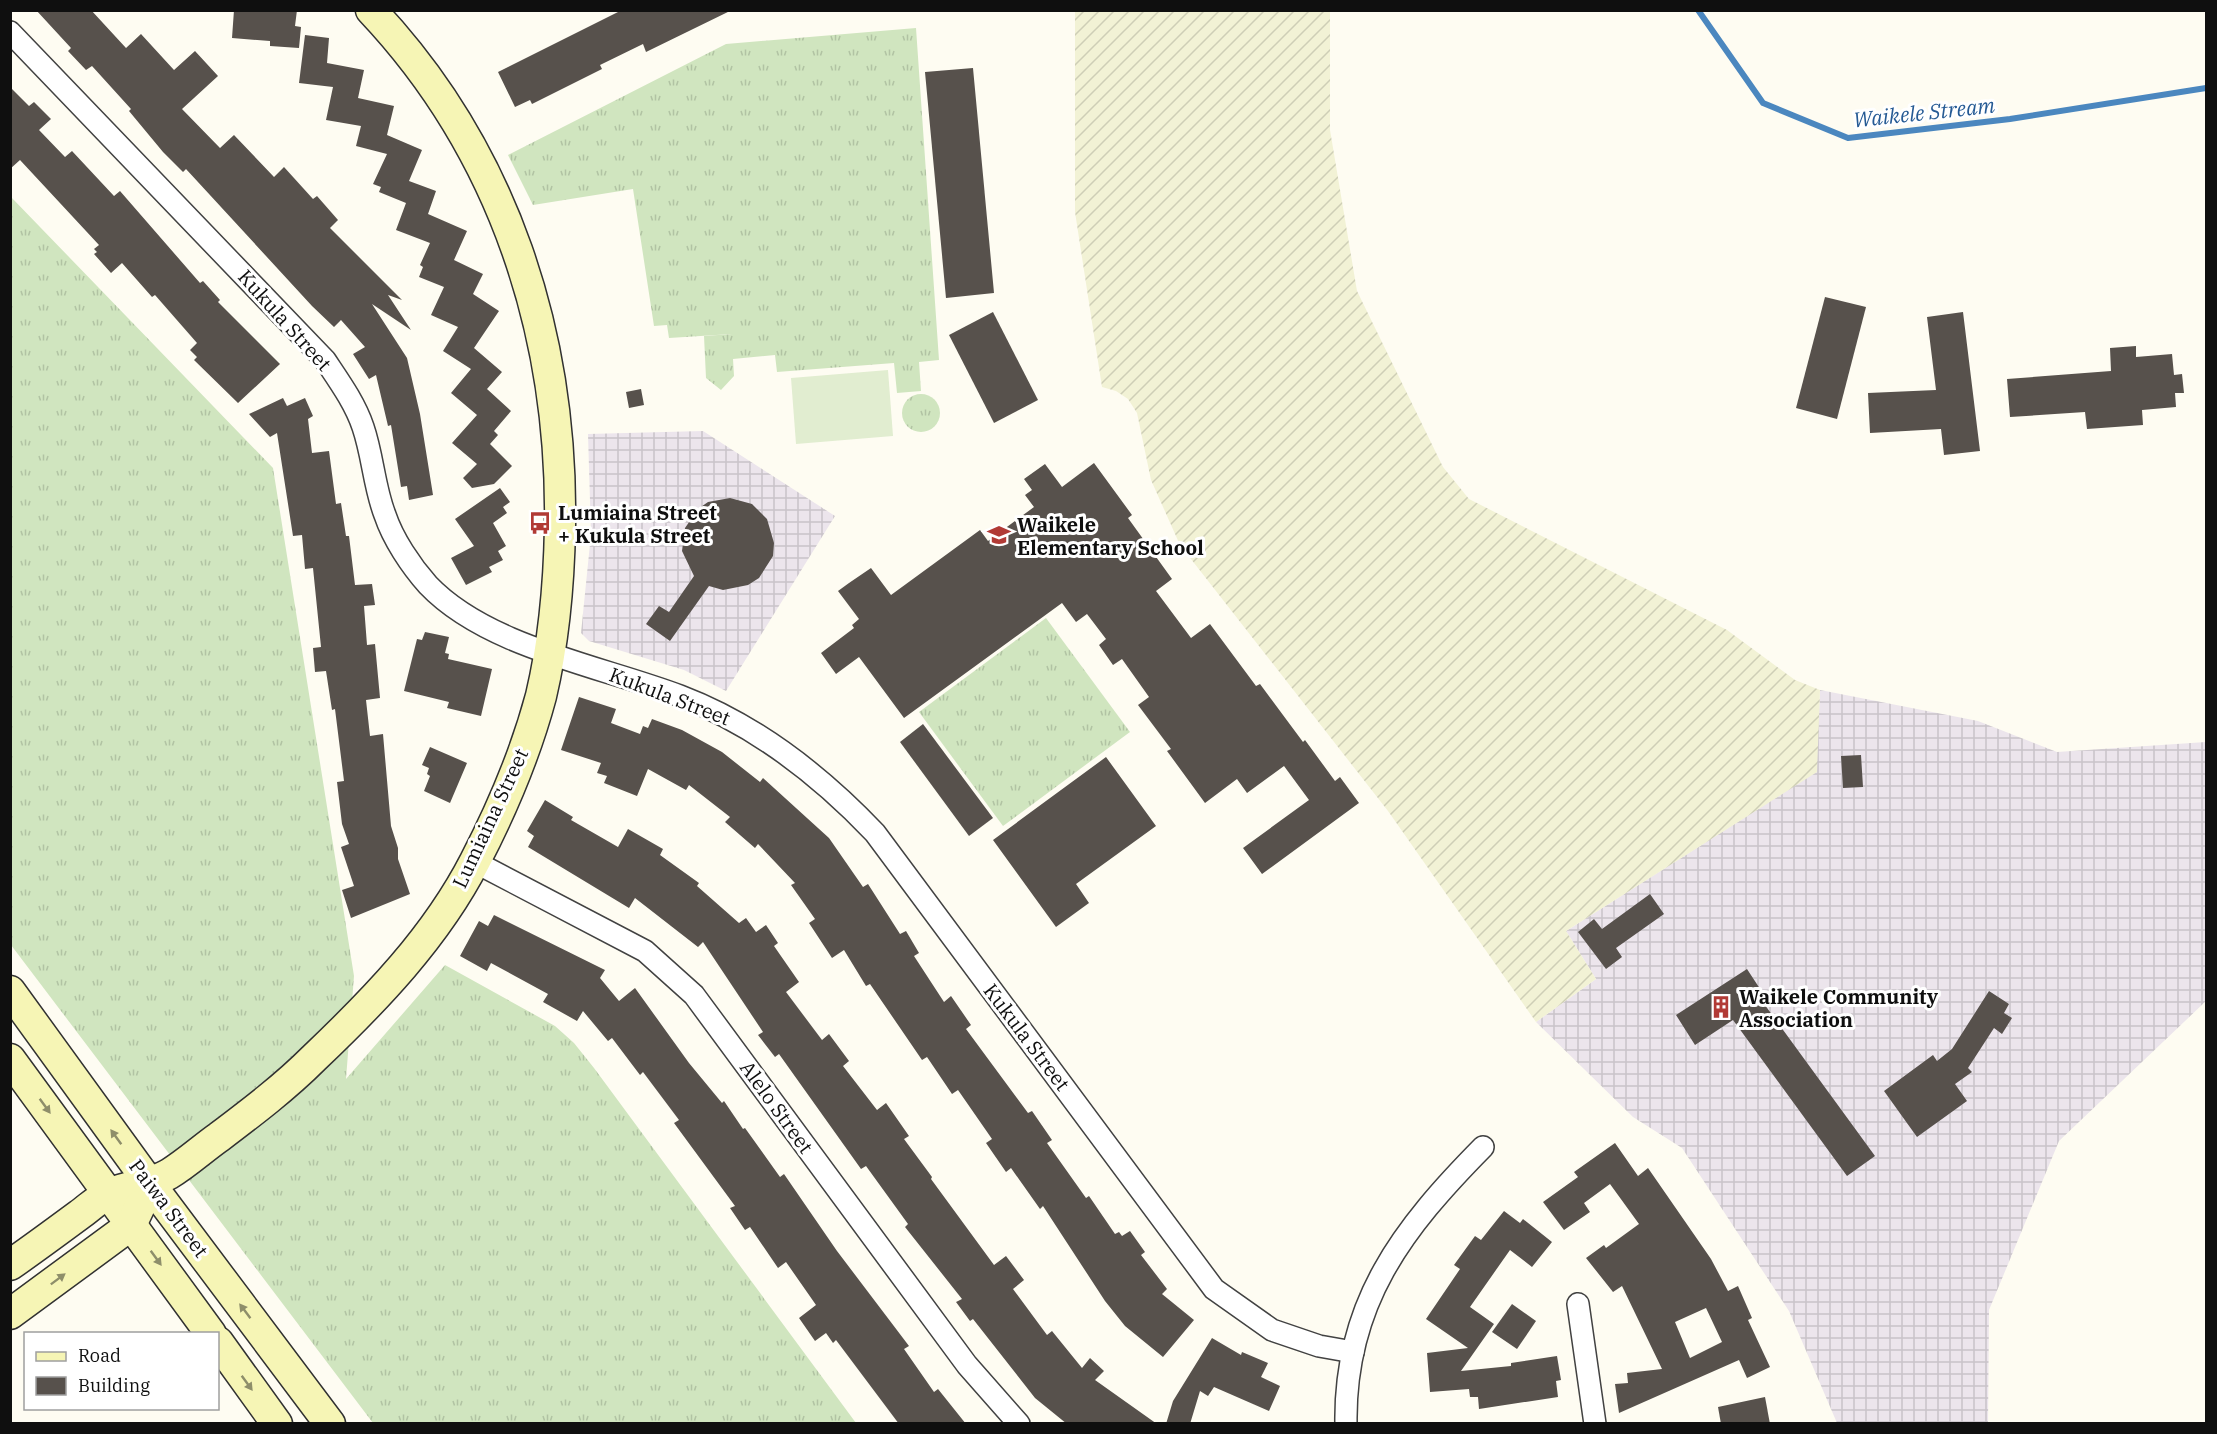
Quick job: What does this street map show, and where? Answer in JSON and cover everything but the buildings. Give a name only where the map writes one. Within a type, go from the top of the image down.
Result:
[{"type":"street","name":"Lumiaina Street","points":[[10,1265],[109,1194],[150,1184],[171,1173],[196,1154],[279,1090],[312,1061],[405,964],[450,903],[475,862],[513,778],[540,698],[549,652],[559,574],[561,471],[552,379],[531,289],[505,215],[475,154],[404,48],[370,10]]},
{"type":"street","name":"Kukula Street","points":[[10,32],[325,360],[340,382],[363,427],[385,516],[403,550],[428,585],[470,618],[549,652],[682,696],[733,719],[825,782],[875,833],[1214,1289],[1272,1330],[1319,1346],[1353,1352]]},
{"type":"street","name":"Alelo Street","points":[[475,862],[645,951],[694,995],[968,1365],[1019,1424]]},
{"type":"street","name":"Paiwa Street","points":[[10,991],[150,1184],[330,1424]]},
{"type":"street","name":"Paiwa Street","points":[[10,1059],[210,1332]]},
{"type":"street","points":[[1346,1424],[1353,1352],[1358,1329],[1377,1280],[1407,1230],[1434,1196],[1483,1147]]},
{"type":"street","points":[[10,1314],[131,1224],[150,1184]]},
{"type":"street","points":[[1578,1304],[1595,1424]]},
{"type":"street","points":[[219,1343],[277,1424]]},
{"type":"shaded area","points":[[703,431],[835,516],[726,691],[684,670],[589,641],[581,633],[591,534],[588,434]]},
{"type":"shaded area","points":[[1820,690],[1978,721],[2057,752],[2206,742],[2206,1001],[2059,1141],[1989,1310],[1988,1423],[1837,1423],[1789,1311],[1682,1148],[1633,1117],[1536,1022],[1596,979],[1566,931],[1816,772]]},
{"type":"green space","points":[[1075,11],[1330,11],[1330,130],[1357,291],[1443,467],[1469,499],[1727,630],[1795,680],[1820,690],[1817,772],[1566,931],[1596,979],[1536,1022],[1388,811],[1180,545],[1151,480],[1137,413],[1128,399],[1116,391],[1102,387],[1075,212]]},
{"type":"green space","points":[[916,28],[939,360],[919,362],[921,391],[897,393],[894,363],[777,372],[775,355],[733,359],[734,376],[721,390],[706,378],[704,336],[732,334],[669,338],[667,325],[654,326],[633,189],[533,205],[508,155],[726,44]]},
{"type":"green space","points":[[11,197],[273,468],[354,976],[346,1079],[445,965],[555,1026],[574,1043],[594,1068],[856,1423],[373,1423],[11,945]]},
{"type":"green space","points":[[888,370],[893,436],[796,444],[791,378]]},
{"type":"green space","points":[[921,394],[934,400],[940,413],[934,426],[921,432],[908,426],[902,413],[908,400]]},
{"type":"green space","points":[[1046,618],[1130,732],[1003,826],[919,712]]},
{"type":"waterway","name":"Waikele Stream","points":[[1698,10],[1763,103],[1848,138],[2010,119],[2206,88]]},
{"type":"place","name":"Lumiaina Street + Kukula Street","points":[[540,523]]},
{"type":"place","name":"Waikele Elementary School","points":[[999,535]]},
{"type":"place","name":"Waikele Community Association","points":[[1721,1007]]}]
